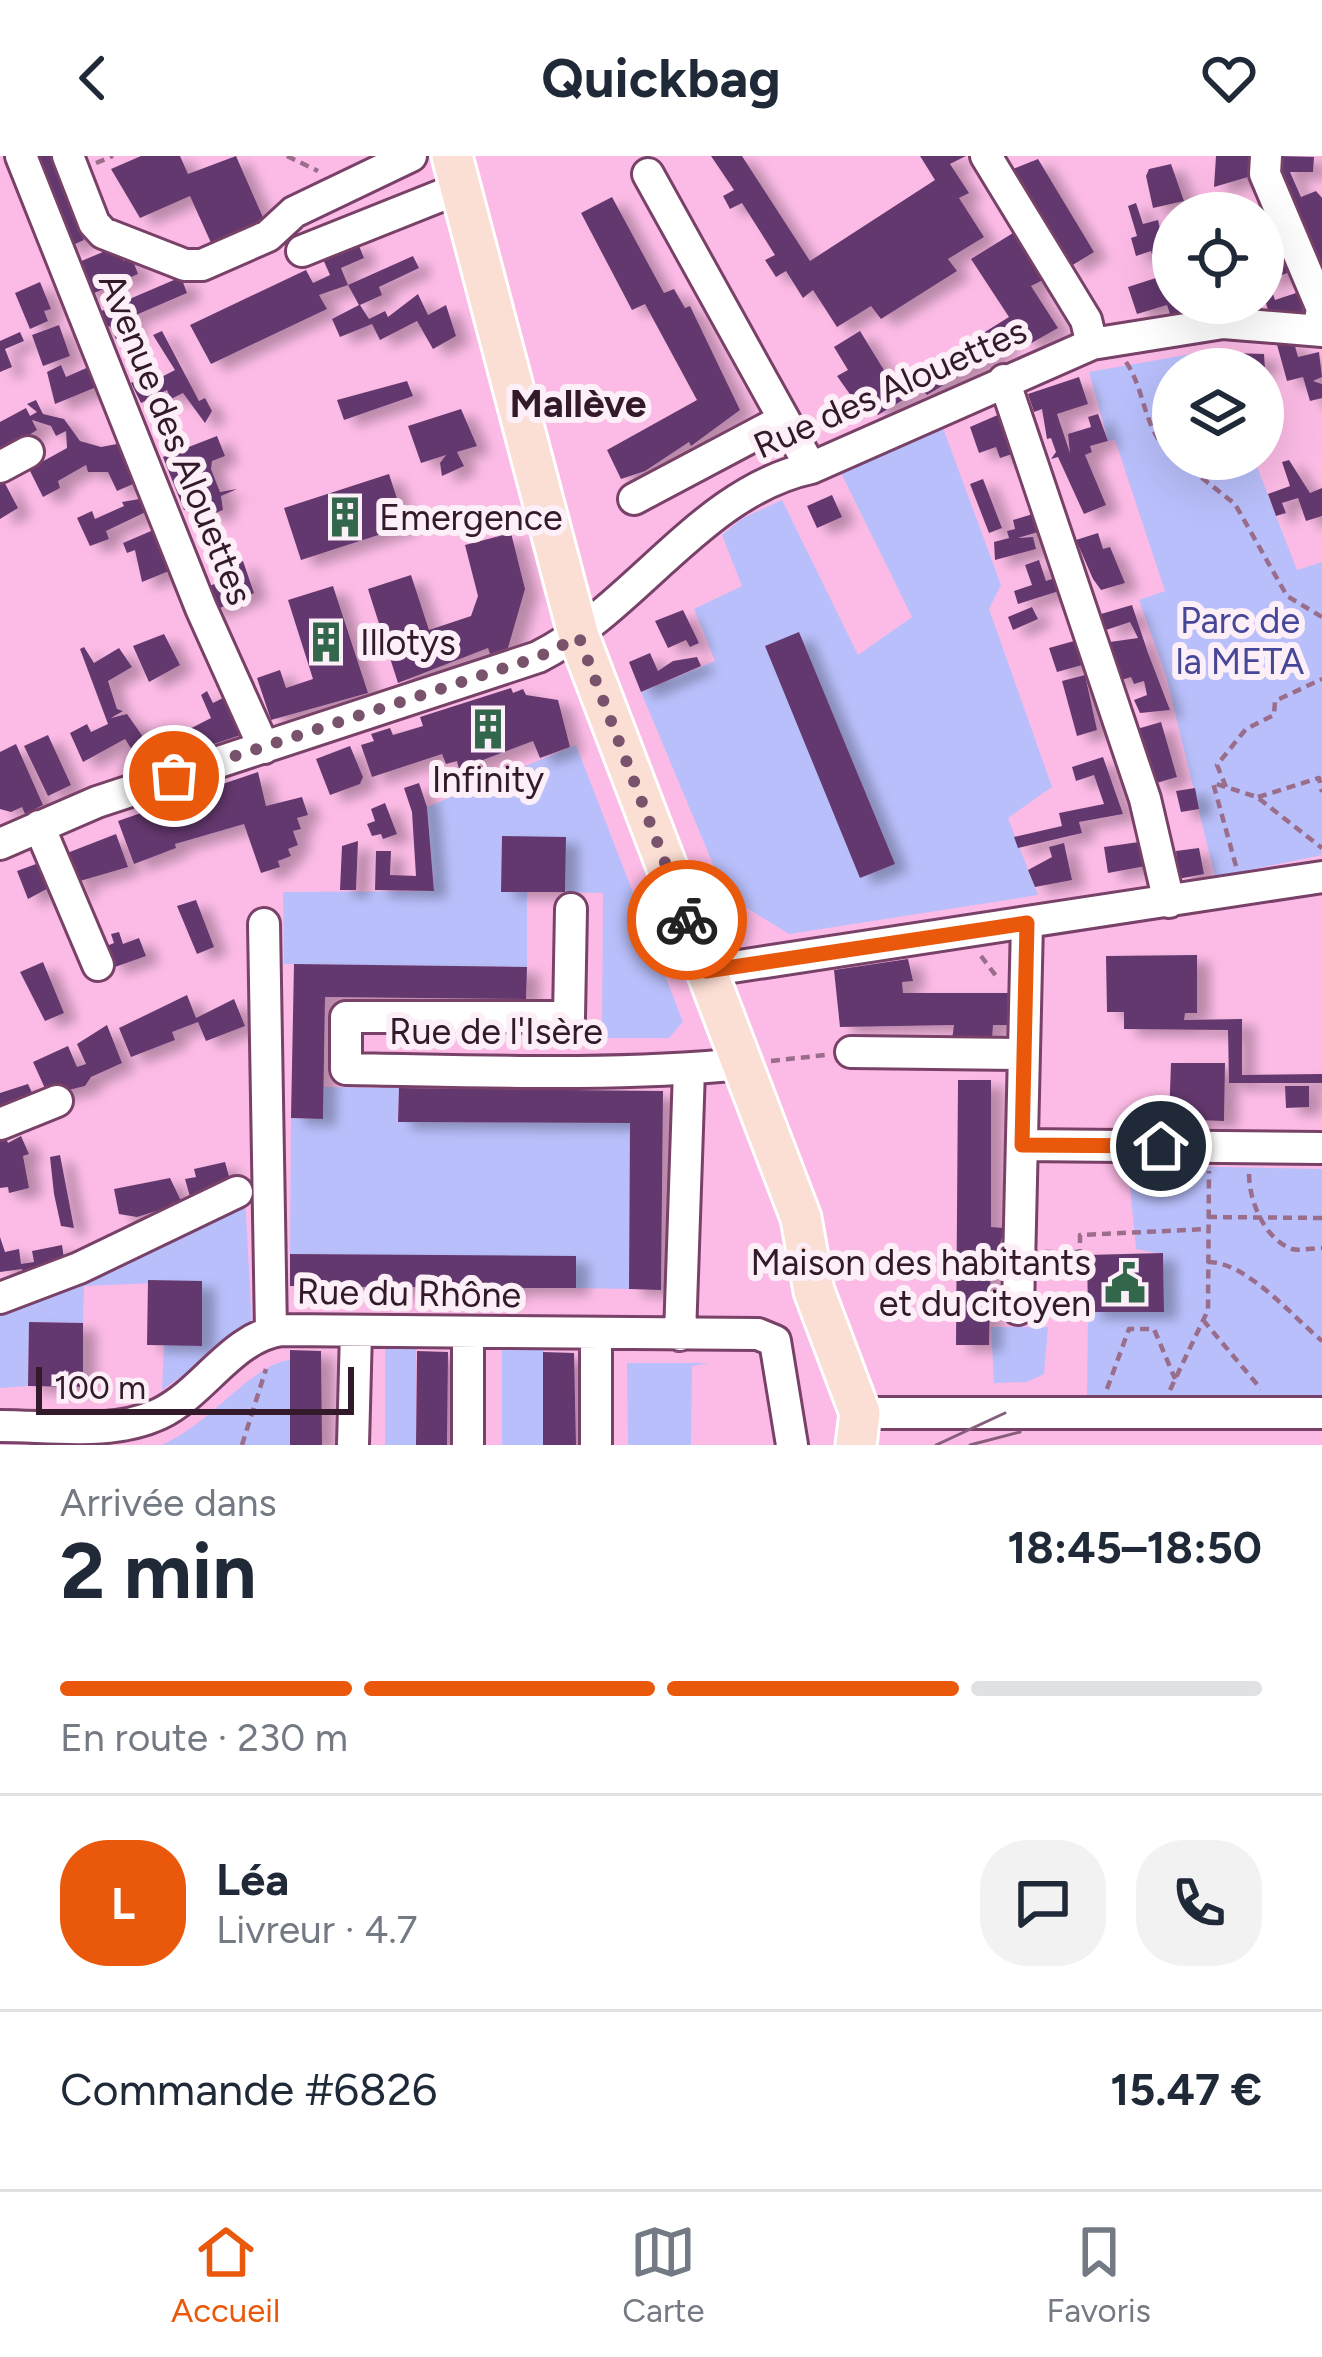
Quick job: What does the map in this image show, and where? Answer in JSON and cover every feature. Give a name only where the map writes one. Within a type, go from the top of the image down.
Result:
[{"type":"main road","points":[[456,172],[579,637],[801,1218],[814,1291],[859,1426]]},
{"type":"street","name":"Avenue des Alouettes","points":[[21,156],[201,608],[264,748]]},
{"type":"street","points":[[68,156],[94,223],[104,233],[185,265],[202,265],[268,236],[294,212],[411,156]]},
{"type":"street","points":[[986,156],[1086,320],[1106,342]]},
{"type":"street","points":[[1266,156],[1265,174],[1322,308],[1320,331]]},
{"type":"street","points":[[302,251],[456,172]]},
{"type":"street","points":[[648,174],[812,468]]},
{"type":"street","name":"Rue des Alouettes","points":[[0,844],[39,826],[538,657],[579,637],[716,517],[787,473],[812,468],[1004,380],[1106,342],[1223,323],[1320,331]]},
{"type":"street","points":[[1004,380],[1145,799],[1169,902]]},
{"type":"street","points":[[634,499],[783,420]]},
{"type":"street","points":[[0,467],[28,452]]},
{"type":"street","points":[[39,826],[98,965]]},
{"type":"street","points":[[706,971],[1242,889],[1321,853]]},
{"type":"street","name":"Rue de l'Isère","points":[[571,909],[569,1017],[346,1017],[346,1070],[569,1072],[741,1064]]},
{"type":"street","points":[[1018,1309],[1027,923]]},
{"type":"street","points":[[264,924],[271,1332]]},
{"type":"street","points":[[569,1017],[569,1072]]},
{"type":"street","points":[[850,1052],[1024,1054]]},
{"type":"street","points":[[680,1335],[689,1070]]},
{"type":"street","points":[[0,1124],[57,1101]]},
{"type":"street","points":[[1022,1145],[1322,1148]]},
{"type":"street","points":[[0,1298],[79,1268],[237,1192]]},
{"type":"street","points":[[353,1445],[356,1331]]},
{"type":"street","name":"Rue du Rhône","points":[[0,1426],[114,1426],[158,1414],[192,1393],[242,1346],[271,1332],[758,1334],[775,1341],[792,1445]]},
{"type":"street","points":[[468,1332],[468,1445]]},
{"type":"street","points":[[596,1334],[596,1445]]},
{"type":"street","points":[[1012,1422],[1087,1410],[1322,1413]]},
{"type":"street","points":[[859,1426],[1012,1422],[1322,1431]]},
{"type":"path","points":[[1106,342],[1137,374],[1152,428]]},
{"type":"path","points":[[1204,480],[1235,504],[1287,596],[1322,617]]},
{"type":"path","points":[[1226,787],[1217,765],[1246,729],[1274,715],[1275,701],[1322,679]]},
{"type":"path","points":[[1257,797],[1319,778],[1322,792]]},
{"type":"path","points":[[1242,889],[1213,783],[1257,797],[1321,853]]},
{"type":"path","points":[[741,1064],[850,1052]]},
{"type":"path","points":[[1160,1411],[1208,1310],[1209,1147]]},
{"type":"path","points":[[1248,1147],[1249,1192],[1262,1218],[1292,1249],[1322,1248]]},
{"type":"path","points":[[1208,1217],[1322,1218]]},
{"type":"path","points":[[1020,1252],[1080,1252],[1080,1235],[1208,1228]]},
{"type":"path","points":[[1208,1262],[1223,1262],[1241,1274],[1322,1341]]},
{"type":"path","points":[[1203,1320],[1267,1396],[1271,1412]]},
{"type":"path","points":[[1087,1410],[1105,1395],[1129,1329],[1154,1329],[1175,1379]]},
{"type":"path","points":[[242,1445],[266,1370]]},
{"type":"green space","name":"Parc de la META","points":[[1152,361],[1152,480],[1262,480],[1297,570],[1322,562],[1322,855],[1215,877],[1166,676],[1139,600],[1165,591],[1115,440],[1108,441],[1089,372]]},
{"type":"green space","points":[[943,428],[1001,585],[989,609],[1052,787],[1008,818],[1038,895],[789,934],[726,895],[641,692],[715,661],[694,609],[742,586],[722,535],[743,518],[782,500],[858,655],[912,617],[841,473]]},
{"type":"green space","points":[[576,745],[683,1022],[669,1038],[602,1038],[603,893],[565,892],[566,838],[502,891],[527,892],[527,967],[284,964],[283,892],[434,891],[427,807]]},
{"type":"green space","points":[[324,1087],[399,1088],[398,1121],[630,1123],[629,1289],[576,1288],[576,1257],[290,1254],[291,1118],[323,1119]]},
{"type":"green space","points":[[1128,1165],[1322,1169],[1322,1396],[1087,1395],[1088,1312],[1164,1312],[1163,1254],[1136,1249]]},
{"type":"green space","points":[[245,1194],[252,1327],[162,1390],[164,1345],[202,1345],[202,1281],[84,1286],[83,1323],[29,1322],[28,1386],[0,1388],[0,1304]]},
{"type":"green space","points":[[991,1327],[1048,1327],[1044,1374],[1027,1382],[994,1383]]},
{"type":"green space","points":[[416,1344],[416,1445],[385,1445],[385,1345]]},
{"type":"green space","points":[[502,1344],[544,1345],[543,1445],[502,1445]]},
{"type":"green space","points":[[290,1360],[290,1445],[161,1445],[196,1424],[261,1372]]},
{"type":"green space","points":[[627,1363],[709,1363],[692,1366],[691,1445],[628,1445]]},
{"type":"building","points":[[29,156],[50,156],[84,240],[66,248]]},
{"type":"building","points":[[141,156],[180,156],[188,174],[236,156],[265,222],[212,245],[190,196],[140,218],[111,169]]},
{"type":"building","points":[[711,156],[742,156],[810,261],[935,180],[920,156],[966,156],[950,164],[969,193],[959,198],[984,237],[948,259],[957,271],[881,319],[871,306],[837,327],[813,290],[803,298],[786,271],[776,277],[765,260],[775,255],[742,203],[730,209],[723,196],[734,190]]},
{"type":"building","points":[[1216,156],[1250,156],[1248,177],[1214,187]]},
{"type":"building","points":[[1280,156],[1314,157],[1313,172],[1290,172],[1301,197],[1316,191],[1322,198],[1322,270],[1279,171]]},
{"type":"building","points":[[1038,159],[1094,252],[1071,266],[1013,169]]},
{"type":"building","points":[[1171,164],[1181,192],[1152,192],[1152,203],[1149,169]]},
{"type":"building","points":[[612,197],[664,293],[674,289],[685,308],[690,306],[740,410],[691,446],[689,442],[645,471],[621,479],[607,450],[697,400],[645,304],[632,310],[581,213]]},
{"type":"building","points":[[1136,203],[1143,224],[1152,222],[1152,254],[1136,256],[1131,238],[1137,236],[1128,206]]},
{"type":"building","points":[[1013,233],[1043,280],[1031,286],[1058,328],[1028,345],[1016,327],[1001,338],[1006,348],[927,395],[921,389],[878,415],[864,395],[854,400],[837,376],[848,370],[834,347],[860,331],[895,388],[1009,317],[971,259]]},
{"type":"building","points":[[357,241],[364,258],[341,268],[348,285],[319,295],[327,309],[211,364],[190,325],[306,270],[313,283],[330,275],[322,257]]},
{"type":"building","points":[[110,249],[124,261],[132,258],[138,274],[85,297],[72,265]]},
{"type":"building","points":[[413,256],[419,268],[379,287],[382,295],[360,305],[369,319],[385,311],[388,317],[418,294],[428,315],[446,305],[456,336],[433,349],[417,321],[380,340],[372,324],[340,337],[332,319],[359,305],[348,285]]},
{"type":"building","points":[[181,277],[187,293],[129,318],[134,331],[116,339],[110,326],[98,331],[92,315]]},
{"type":"building","points":[[1152,279],[1152,310],[1137,314],[1128,287]]},
{"type":"building","points":[[40,282],[51,309],[44,311],[48,321],[30,329],[15,293]]},
{"type":"building","points":[[1299,292],[1303,312],[1296,317],[1284,315],[1284,297]]},
{"type":"building","points":[[59,325],[70,356],[43,366],[32,335]]},
{"type":"building","points":[[162,331],[199,401],[205,398],[212,411],[205,423],[183,393],[171,399],[167,390],[141,403],[131,383],[145,376],[148,384],[175,370],[153,335]]},
{"type":"building","points":[[20,332],[24,341],[5,349],[12,367],[0,372],[0,341]]},
{"type":"building","points":[[1276,341],[1294,342],[1298,357],[1319,352],[1322,377],[1313,381],[1322,384],[1322,398],[1310,401],[1303,377],[1287,381],[1284,348],[1278,348]]},
{"type":"building","points":[[61,365],[66,377],[91,366],[99,386],[55,404],[47,372]]},
{"type":"building","points":[[1079,377],[1088,404],[1057,414],[1070,453],[1068,434],[1091,427],[1088,417],[1098,414],[1108,441],[1090,446],[1092,452],[1085,455],[1106,505],[1084,514],[1058,457],[1051,459],[1056,452],[1051,438],[1047,439],[1042,409],[1034,412],[1028,394]]},
{"type":"building","points":[[407,381],[413,396],[344,420],[337,400]]},
{"type":"building","points":[[36,400],[43,414],[64,419],[80,441],[101,447],[117,444],[133,484],[117,491],[108,472],[88,472],[86,465],[58,481],[60,488],[43,497],[29,469],[67,448],[66,431],[56,436],[51,426],[32,420],[37,430],[0,453],[0,422],[26,408],[30,416],[37,412],[27,404]]},
{"type":"building","points":[[461,409],[477,446],[457,452],[464,466],[442,476],[440,463],[446,455],[421,463],[408,426]]},
{"type":"building","points":[[1000,414],[1018,452],[1000,458],[996,447],[979,453],[970,427]]},
{"type":"building","points":[[217,436],[225,456],[212,461],[211,469],[220,492],[237,489],[221,496],[223,510],[208,516],[203,503],[184,510],[163,457]]},
{"type":"building","points":[[1289,460],[1310,493],[1322,488],[1322,516],[1306,521],[1298,498],[1282,503],[1286,513],[1276,516],[1268,494],[1290,486],[1284,461]]},
{"type":"building","points":[[0,474],[18,508],[0,519]]},
{"type":"building","name":"Emergence","points":[[389,474],[406,526],[301,560],[284,508]]},
{"type":"building","points":[[983,479],[1002,528],[989,533],[970,484]]},
{"type":"building","points":[[832,495],[842,517],[817,528],[807,506]]},
{"type":"building","points":[[145,498],[150,510],[106,531],[109,539],[90,546],[77,518],[92,511],[95,519],[124,506],[122,502]]},
{"type":"building","points":[[1033,514],[1038,532],[1018,538],[1033,537],[1036,549],[995,560],[994,542],[1009,538],[1007,531],[1015,529],[1013,520]]},
{"type":"building","points":[[158,528],[169,571],[142,582],[135,550],[127,553],[123,543]]},
{"type":"building","points":[[511,533],[525,589],[508,648],[490,654],[488,648],[398,683],[368,589],[411,575],[429,630],[471,616],[478,596],[465,545]]},
{"type":"building","points":[[1098,533],[1103,549],[1110,547],[1125,583],[1101,590],[1076,540]]},
{"type":"building","points":[[1039,560],[1046,581],[1055,578],[1059,591],[1018,604],[1014,591],[1032,585],[1025,565]]},
{"type":"building","points":[[243,561],[254,593],[211,612],[202,589],[239,574],[235,564]]},
{"type":"building","name":"Illotys","points":[[333,586],[368,693],[271,720],[257,678],[280,670],[286,688],[313,679],[288,600]]},
{"type":"building","points":[[1132,605],[1170,710],[1140,713],[1134,700],[1147,695],[1144,681],[1134,684],[1131,677],[1112,683],[1103,643],[1138,638],[1130,622],[1106,630],[1101,614]]},
{"type":"building","points":[[1032,607],[1038,619],[1013,630],[1008,617]]},
{"type":"building","points":[[683,610],[699,643],[690,647],[686,640],[668,648],[655,621]]},
{"type":"building","points":[[799,632],[895,864],[860,878],[765,646]]},
{"type":"building","points":[[164,634],[180,665],[149,682],[133,646]]},
{"type":"building","points":[[1074,641],[1082,665],[1057,672],[1049,648]]},
{"type":"building","points":[[84,647],[94,663],[119,648],[132,667],[108,681],[117,709],[123,711],[111,718],[127,714],[160,761],[143,767],[125,739],[83,762],[70,733],[87,724],[91,732],[108,724],[80,649]]},
{"type":"building","points":[[650,653],[658,671],[673,661],[697,657],[701,666],[641,692],[629,662]]},
{"type":"building","points":[[1085,675],[1097,730],[1077,736],[1062,681]]},
{"type":"building","name":"Infinity","points":[[511,688],[513,693],[523,689],[526,695],[558,700],[570,747],[540,758],[533,741],[459,769],[457,761],[446,764],[442,754],[372,777],[361,745],[374,741],[371,734],[390,728],[393,735],[423,726],[420,717]]},
{"type":"building","points":[[207,691],[213,703],[231,694],[250,732],[180,755],[172,738],[211,718],[201,695]]},
{"type":"building","points":[[1161,722],[1177,777],[1153,784],[1137,729]]},
{"type":"building","points":[[48,735],[71,785],[48,796],[24,746]]},
{"type":"building","points":[[16,744],[43,805],[25,814],[22,807],[11,812],[0,809],[0,752]]},
{"type":"building","points":[[350,746],[363,777],[360,784],[330,795],[316,759]]},
{"type":"building","points":[[1103,757],[1123,814],[1079,822],[1082,833],[1018,848],[1014,837],[1062,826],[1059,813],[1104,804],[1094,775],[1076,781],[1072,767]]},
{"type":"building","points":[[258,772],[266,806],[302,797],[308,815],[297,818],[301,829],[293,831],[298,845],[288,849],[291,856],[278,861],[280,867],[261,873],[244,824],[175,844],[176,848],[134,864],[118,821],[161,806],[163,813],[177,808],[174,800],[193,794],[195,802],[207,798],[205,790]]},
{"type":"building","points":[[419,783],[427,807],[434,891],[375,890],[376,851],[391,851],[390,875],[416,876],[412,812],[404,788]]},
{"type":"building","points":[[1195,788],[1199,809],[1181,812],[1176,791]]},
{"type":"building","points":[[385,803],[397,834],[383,839],[381,834],[372,836],[367,824],[375,821],[371,809]]},
{"type":"building","points":[[116,834],[128,867],[80,881],[84,891],[77,893],[62,855]]},
{"type":"building","points":[[502,836],[566,837],[565,892],[501,892]]},
{"type":"building","points":[[358,841],[356,890],[340,890],[342,846]]},
{"type":"building","points":[[1064,843],[1072,880],[1035,887],[1028,870],[1052,857],[1049,847]]},
{"type":"building","points":[[1147,845],[1151,865],[1108,873],[1104,847]]},
{"type":"building","points":[[1199,848],[1204,874],[1178,879],[1176,851]]},
{"type":"building","points":[[47,860],[56,884],[28,899],[17,871]]},
{"type":"building","points":[[196,900],[214,947],[197,954],[177,906]]},
{"type":"building","points":[[119,932],[123,944],[139,938],[146,956],[112,968],[104,947],[114,943],[111,934]]},
{"type":"building","points":[[1197,955],[1197,1013],[1185,1013],[1184,1020],[1242,1019],[1242,1075],[1322,1074],[1322,1083],[1229,1083],[1228,1030],[1124,1029],[1124,1012],[1107,1012],[1106,956]]},
{"type":"building","points":[[908,959],[913,981],[902,982],[903,993],[1008,993],[1007,1025],[993,1025],[992,1039],[952,1040],[954,1025],[840,1027],[834,970]]},
{"type":"building","points":[[43,962],[64,1013],[45,1021],[20,972]]},
{"type":"building","points":[[294,964],[527,967],[526,999],[325,997],[323,1119],[291,1118]]},
{"type":"building","points":[[187,995],[196,1018],[234,999],[245,1026],[206,1041],[198,1022],[172,1032],[175,1040],[131,1057],[119,1028]]},
{"type":"building","points":[[107,1025],[122,1063],[91,1077],[85,1086],[48,1095],[33,1062],[68,1046],[77,1067],[86,1064],[77,1044]]},
{"type":"building","points":[[1171,1063],[1225,1063],[1224,1121],[1169,1119]]},
{"type":"building","points":[[958,1080],[991,1080],[991,1227],[1005,1228],[997,1254],[991,1254],[989,1345],[956,1345]]},
{"type":"building","points":[[28,1084],[36,1101],[0,1117],[0,1093]]},
{"type":"building","points":[[1285,1086],[1309,1086],[1309,1107],[1286,1108]]},
{"type":"building","points":[[399,1088],[663,1091],[661,1290],[629,1289],[630,1123],[398,1122]]},
{"type":"building","points":[[0,1125],[8,1143],[21,1136],[29,1154],[23,1156],[29,1188],[9,1193],[8,1187],[0,1188]]},
{"type":"building","points":[[60,1155],[74,1228],[61,1226],[54,1194],[50,1157]]},
{"type":"building","points":[[225,1162],[232,1187],[190,1197],[185,1179],[196,1177],[194,1169]]},
{"type":"building","points":[[170,1178],[182,1203],[137,1217],[119,1214],[114,1189]]},
{"type":"building","points":[[0,1237],[5,1252],[19,1249],[21,1264],[34,1262],[32,1251],[62,1245],[65,1266],[25,1283],[22,1269],[0,1272]]},
{"type":"building","name":"Maison des habitants et du citoyen","points":[[1163,1253],[1164,1312],[1088,1312],[1087,1255]]},
{"type":"building","points":[[290,1254],[576,1256],[576,1288],[511,1288],[511,1296],[484,1295],[484,1288],[402,1287],[402,1295],[375,1295],[375,1287],[290,1286]]},
{"type":"building","points":[[148,1280],[202,1281],[202,1346],[147,1345]]},
{"type":"building","points":[[29,1322],[83,1323],[83,1387],[28,1386]]},
{"type":"building","points":[[290,1350],[321,1351],[322,1445],[290,1445]]},
{"type":"building","points":[[417,1351],[448,1352],[447,1445],[416,1445]]},
{"type":"building","points":[[543,1352],[574,1353],[576,1445],[543,1445]]},
{"type":"tram line","points":[[936,1445],[1005,1413]]},
{"type":"tram line","points":[[970,1445],[1020,1432]]},
{"type":"way so far","points":[[174,776],[538,657],[579,637],[687,920]]},
{"type":"place","name":"Emergence","points":[[345,517]]},
{"type":"place","name":"Illotys","points":[[326,642]]},
{"type":"place","name":"Infinity","points":[[488,729]]},
{"type":"place","name":"Maison des habitants et du citoyen","points":[[1125,1283]]},
{"type":"district","name":"Mallève","points":[[578,403]]},
{"type":"route","points":[[687,920],[706,971],[1027,923],[1022,1145],[1161,1146]]}]
